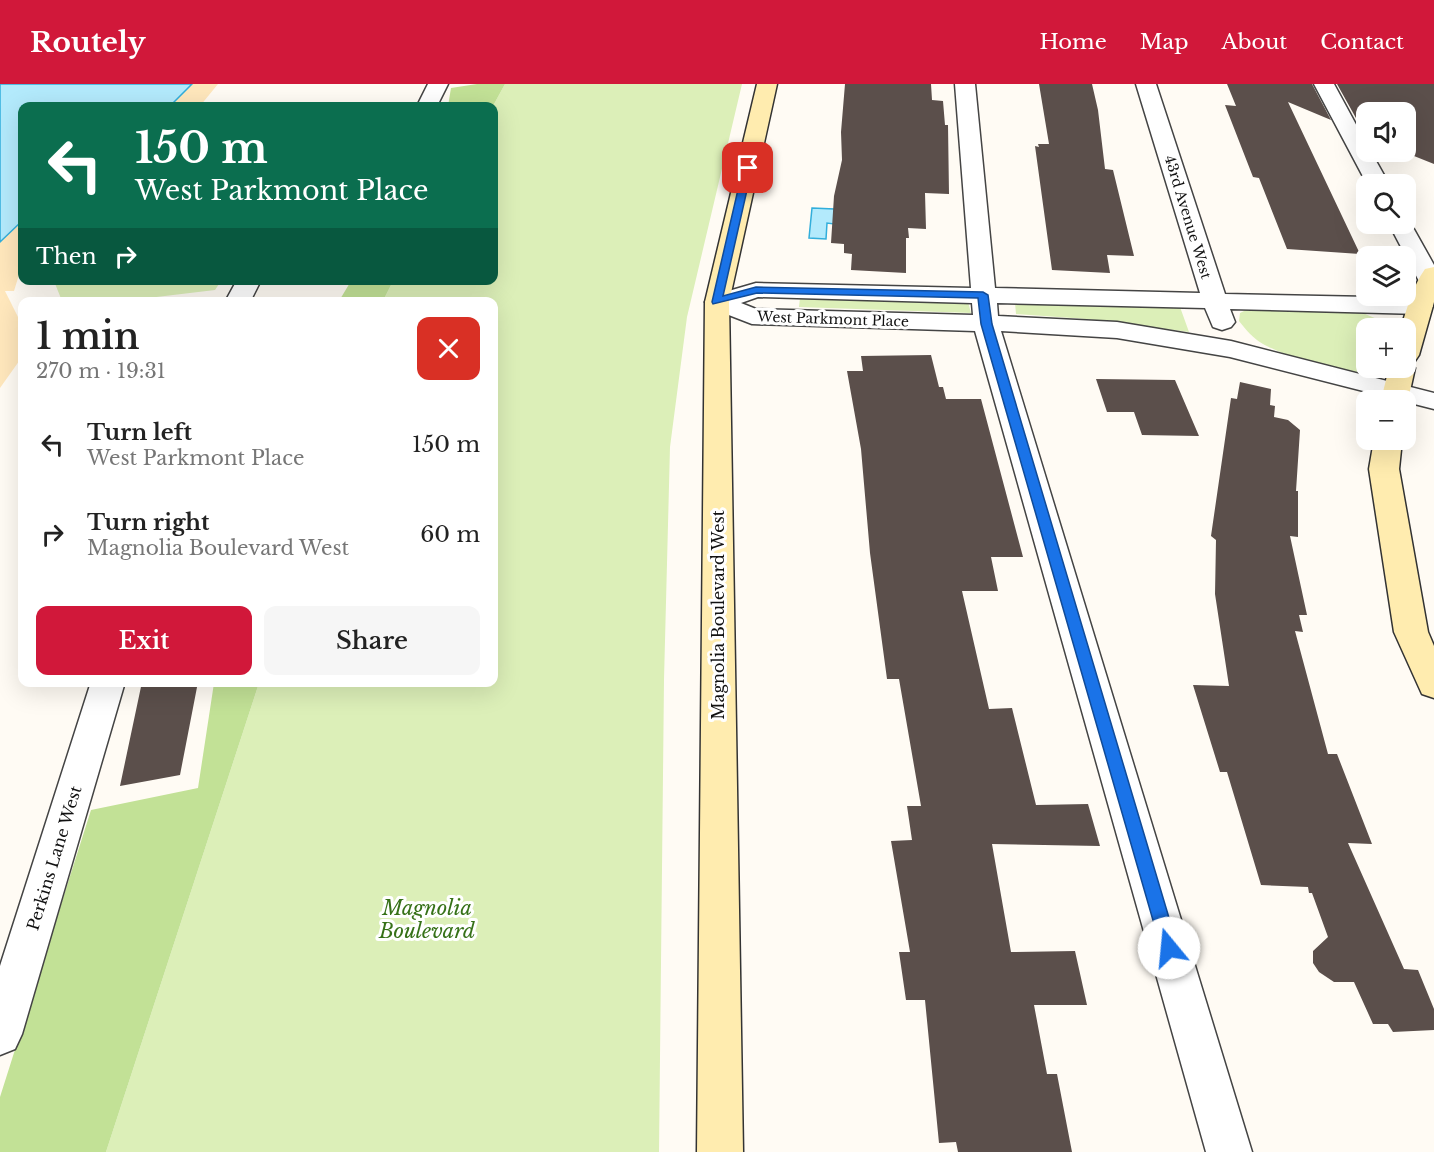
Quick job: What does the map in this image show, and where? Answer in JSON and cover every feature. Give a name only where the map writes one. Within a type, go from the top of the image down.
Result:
[{"type":"street","points":[[430,102],[438,84]]},
{"type":"street","name":"Magnolia Boulevard West","points":[[720,1152],[717,302],[767,84]]},
{"type":"street","points":[[965,84],[985,309],[1229,1152]]},
{"type":"street","name":"43rd Avenue West","points":[[1146,84],[1231,349]]},
{"type":"street","points":[[1324,84],[1373,174]]},
{"type":"street","points":[[1406,234],[1432,277],[1416,320]]},
{"type":"street","name":"West Parkmont Place","points":[[717,302],[752,316],[1215,302],[1420,306]]},
{"type":"street","name":"West Parkmont Place","points":[[985,309],[1076,326],[1117,330],[1231,349],[1397,386],[1434,400]]},
{"type":"street","points":[[1387,450],[1384,469],[1411,632],[1434,685]]},
{"type":"street","name":"Perkins Lane West","points":[[0,1034],[106,687]]},
{"type":"green space","points":[[477,84],[505,84],[495,102],[449,102],[451,88]]},
{"type":"green space","name":"Magnolia Boulevard","points":[[505,84],[742,84],[687,317],[670,447],[664,680],[659,1152],[106,1152],[258,687],[498,687],[498,297],[385,297],[391,285],[498,285],[498,102],[495,102]]},
{"type":"green space","points":[[56,285],[218,285],[215,290],[156,297],[60,297]]},
{"type":"green space","points":[[349,285],[391,285],[385,297],[341,297]]},
{"type":"green space","points":[[800,298],[968,302],[971,313],[799,307]]},
{"type":"green space","points":[[1015,303],[1180,307],[1189,332],[1086,319],[1016,314]]},
{"type":"green space","points":[[1250,308],[1358,311],[1375,318],[1356,318],[1356,372],[1350,372],[1301,360],[1263,344],[1239,321],[1240,313]]},
{"type":"green space","points":[[213,687],[258,687],[106,1152],[0,1152],[0,1097],[91,810],[198,788]]},
{"type":"sand","points":[[192,84],[218,84],[203,102],[174,102]]},
{"type":"sand","points":[[18,196],[18,278],[14,291],[5,291],[18,317],[18,363],[0,388],[0,212]]},
{"type":"water","points":[[0,84],[192,84],[174,102],[18,102],[18,225],[0,242]]},
{"type":"water","points":[[812,208],[834,209],[834,224],[827,223],[826,239],[809,238]]},
{"type":"building","points":[[845,84],[931,84],[932,100],[943,101],[945,125],[948,125],[949,194],[925,193],[926,229],[908,228],[906,273],[851,270],[852,254],[844,253],[844,244],[831,243],[834,196],[842,160],[841,132]]},
{"type":"building","points":[[1039,84],[1092,84],[1098,110],[1105,169],[1113,170],[1134,256],[1107,255],[1110,273],[1052,270],[1035,146],[1049,144]]},
{"type":"building","points":[[1227,84],[1312,84],[1331,120],[1288,102],[1356,246],[1356,254],[1287,249],[1259,178],[1253,177],[1225,105],[1236,106]]},
{"type":"building","points":[[1337,84],[1434,84],[1434,164],[1416,157],[1416,102],[1356,102],[1356,118]]},
{"type":"building","points":[[931,355],[939,387],[943,387],[946,399],[981,399],[1023,557],[991,557],[998,591],[962,591],[989,709],[1012,708],[1036,805],[1088,804],[1100,846],[992,844],[1011,952],[1075,951],[1087,1005],[1034,1005],[1047,1074],[1057,1074],[1072,1152],[958,1152],[956,1142],[939,1143],[925,1000],[906,1000],[899,952],[910,952],[891,841],[912,840],[907,806],[921,806],[899,679],[887,679],[870,553],[861,449],[847,371],[863,371],[861,356]]},
{"type":"building","points":[[1096,379],[1175,380],[1199,436],[1142,435],[1134,412],[1107,412]]},
{"type":"building","points":[[1240,382],[1271,389],[1270,405],[1275,406],[1274,417],[1288,420],[1300,430],[1296,491],[1298,491],[1298,537],[1290,536],[1307,615],[1299,615],[1303,632],[1295,631],[1328,754],[1337,754],[1372,844],[1348,843],[1404,969],[1418,970],[1434,1009],[1434,1030],[1393,1032],[1388,1024],[1373,1024],[1354,982],[1334,982],[1319,972],[1313,963],[1313,951],[1328,937],[1312,893],[1309,893],[1308,887],[1261,885],[1227,772],[1220,772],[1193,685],[1229,686],[1215,594],[1216,540],[1211,536],[1231,398],[1237,399]]},
{"type":"building","points":[[141,687],[197,687],[180,775],[120,786]]},
{"type":"route","points":[[748,168],[717,302],[756,290],[983,295],[986,324],[1169,948]]}]
